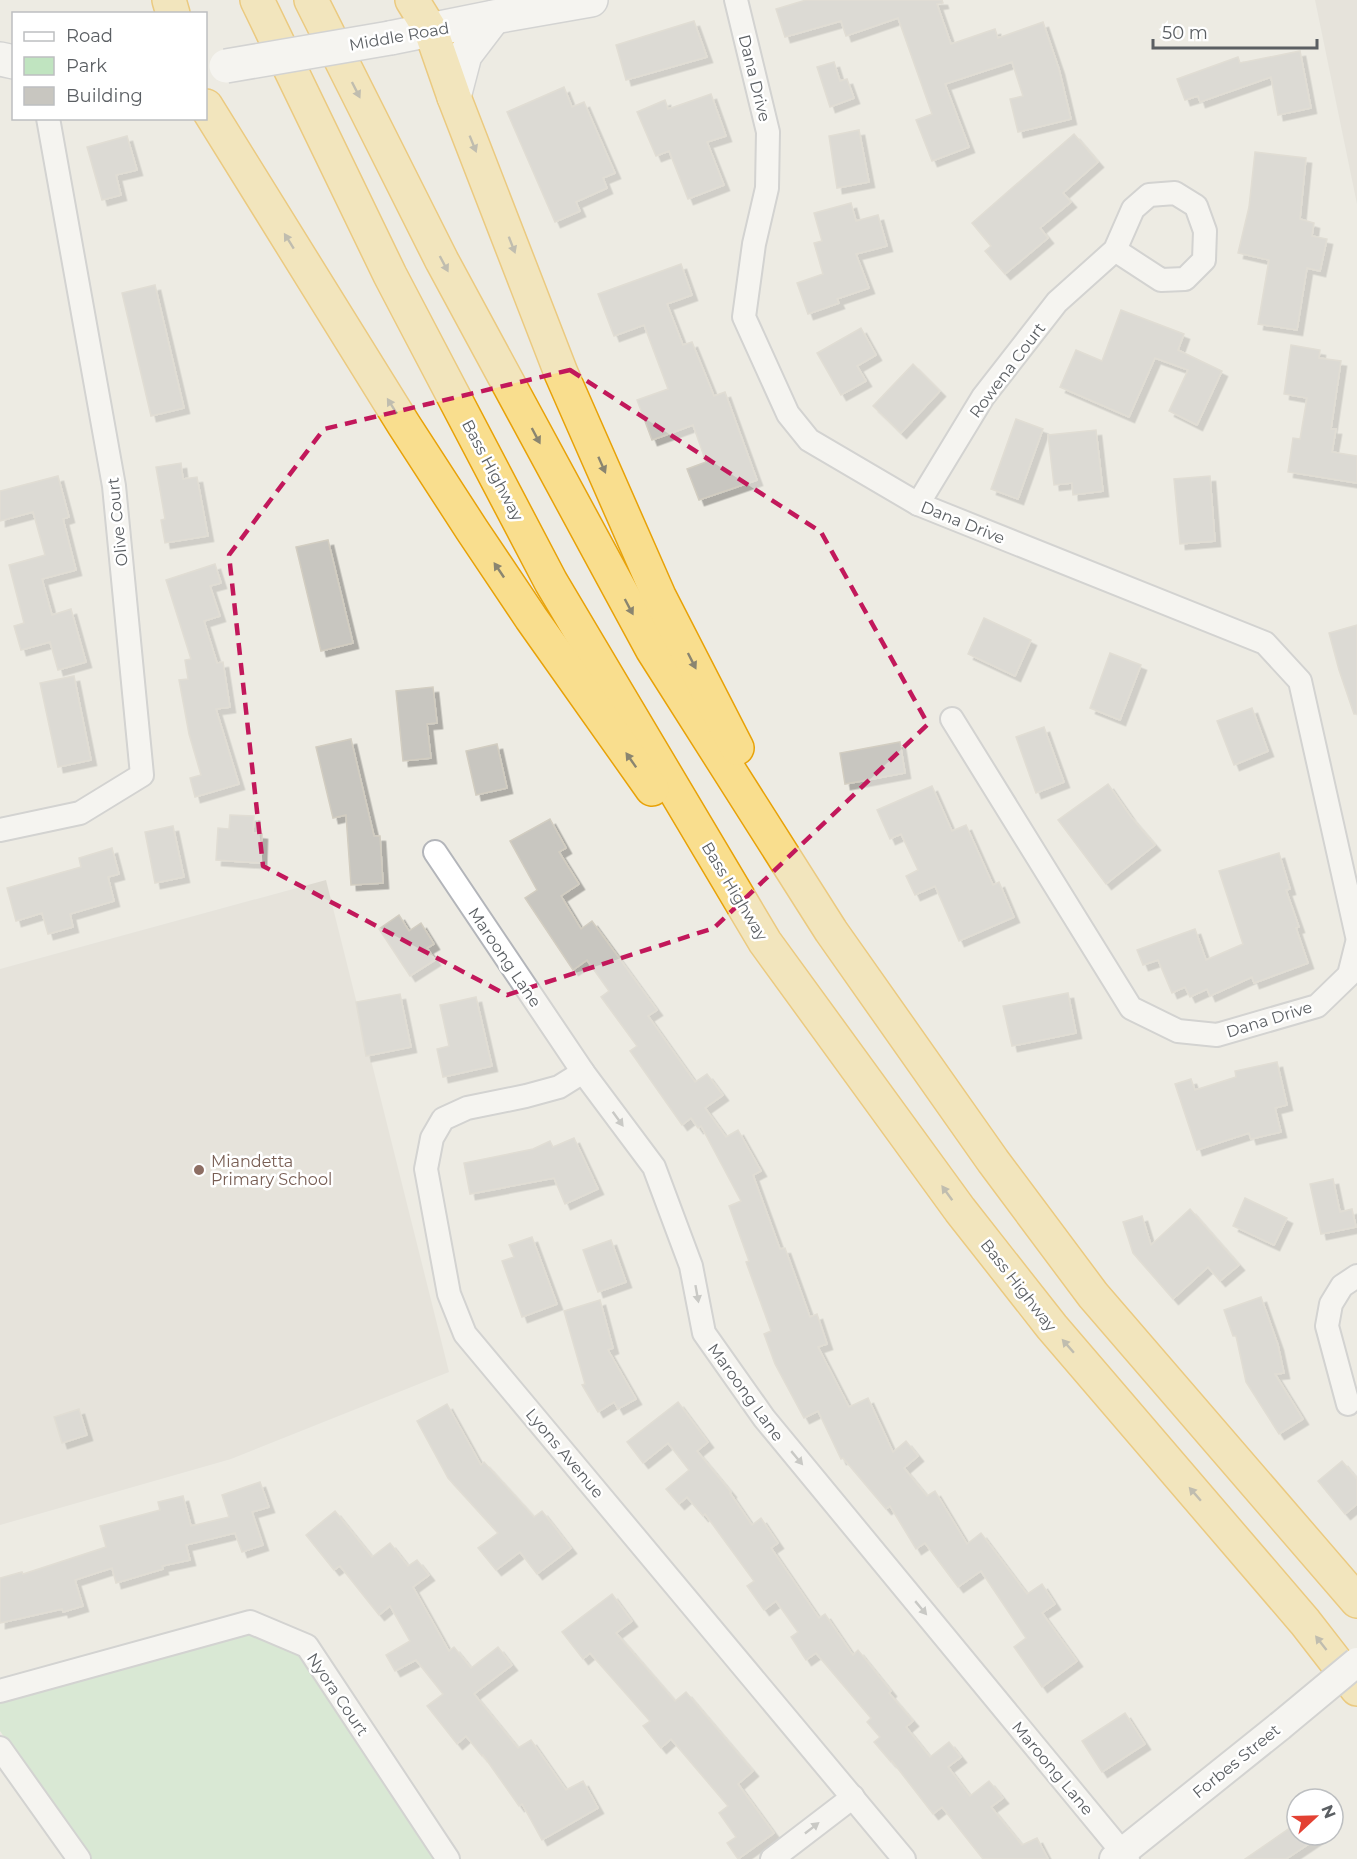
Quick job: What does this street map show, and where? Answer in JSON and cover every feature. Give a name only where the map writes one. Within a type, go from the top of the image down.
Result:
[{"type":"highway","name":"Bass Highway","points":[[257,0],[390,275],[551,582],[765,942],[960,1210],[1045,1318],[1305,1622],[1357,1689]]},
{"type":"highway","points":[[311,0],[442,261],[652,649],[831,932],[993,1161],[1093,1295],[1357,1601]]},
{"type":"highway","points":[[412,0],[431,30],[454,97],[561,373],[659,596],[831,932]]},
{"type":"highway","points":[[207,108],[478,540],[636,766],[765,942]]},
{"type":"main road","name":"Middle Road","points":[[216,67],[390,38],[591,0]]},
{"type":"main road","points":[[454,97],[465,55],[494,17]]},
{"type":"street","name":"Dana Drive","points":[[736,0],[768,132],[767,189],[754,244],[744,317],[788,414],[809,440],[918,504],[1264,643],[1300,681],[1357,936]]},
{"type":"street","name":"Olive Court","points":[[0,830],[80,813],[142,775],[114,486],[48,120]]},
{"type":"street","name":"Rowena Court","points":[[918,504],[983,397],[1057,302],[1114,250]]},
{"type":"street","name":"Dana Drive","points":[[952,719],[1131,1008],[1178,1031],[1217,1035],[1317,1006],[1349,975],[1357,944]]},
{"type":"street","name":"Maroong Lane","points":[[435,852],[583,1072],[654,1167],[692,1266],[704,1333],[764,1418],[1122,1857]]},
{"type":"street","name":"Lyons Avenue","points":[[583,1072],[559,1087],[467,1108],[443,1119],[432,1138],[426,1169],[449,1294],[465,1334],[904,1859]]},
{"type":"street","points":[[1348,1404],[1327,1326],[1331,1304],[1342,1286],[1357,1276]]},
{"type":"street","name":"Nyora Court","points":[[0,1691],[250,1622],[307,1646],[448,1859]]},
{"type":"street","name":"Forbes Street","points":[[1122,1857],[1357,1662]]},
{"type":"street","points":[[0,1748],[80,1859]]},
{"type":"street","points":[[772,1859],[853,1797]]},
{"type":"highlighted area","points":[[570,370],[821,532],[928,724],[714,928],[507,995],[263,866],[229,555],[324,429]]},
{"type":"shaded area","points":[[1315,0],[1357,0],[1357,204]]},
{"type":"shaded area","name":"Miandetta Primary School","points":[[326,880],[449,1372],[231,1459],[0,1525],[0,969]]},
{"type":"green space","points":[[248,1632],[304,1654],[437,1859],[89,1859],[0,1731],[0,1699]]},
{"type":"building","points":[[806,0],[942,0],[943,3],[937,4],[951,44],[995,29],[998,38],[1043,22],[1059,69],[1071,119],[1018,132],[1010,99],[1023,96],[1012,62],[945,84],[969,147],[932,161],[916,120],[932,114],[898,18],[846,36],[841,21],[785,37],[776,9]]},
{"type":"building","points":[[694,21],[707,57],[626,80],[616,45]]},
{"type":"building","points":[[1300,51],[1311,108],[1278,115],[1271,77],[1200,102],[1198,96],[1185,100],[1177,79],[1238,57],[1240,63]]},
{"type":"building","points":[[834,62],[840,81],[847,79],[854,98],[830,107],[817,67]]},
{"type":"building","points":[[564,87],[572,107],[584,102],[615,173],[603,178],[607,188],[576,202],[580,211],[555,222],[507,112]]},
{"type":"building","points":[[711,94],[726,136],[707,142],[724,185],[688,199],[669,151],[656,156],[637,112],[665,100],[668,109]]},
{"type":"building","points":[[859,130],[869,182],[837,188],[829,136]]},
{"type":"building","points":[[1074,134],[1098,162],[1063,193],[1071,202],[1040,228],[1048,238],[1005,274],[985,251],[991,246],[972,223]]},
{"type":"building","points":[[127,136],[137,170],[116,175],[121,195],[102,200],[87,147]]},
{"type":"building","points":[[1255,152],[1306,158],[1300,219],[1314,223],[1312,236],[1327,239],[1320,271],[1307,268],[1297,330],[1258,324],[1269,260],[1238,253],[1249,207]]},
{"type":"building","points":[[851,203],[856,221],[878,215],[887,246],[856,254],[869,288],[837,299],[839,303],[808,314],[797,283],[823,274],[814,243],[822,241],[814,213]]},
{"type":"building","points":[[681,264],[692,295],[667,304],[683,345],[692,342],[714,396],[725,392],[757,480],[699,500],[687,469],[706,462],[693,425],[652,440],[637,400],[668,389],[644,325],[614,336],[598,294]]},
{"type":"building","points":[[155,285],[184,408],[151,416],[122,293]]},
{"type":"building","points":[[1121,310],[1184,334],[1178,350],[1222,371],[1197,425],[1169,411],[1188,370],[1155,358],[1129,417],[1060,387],[1076,350],[1102,361]]},
{"type":"building","points":[[861,328],[876,355],[857,366],[866,381],[841,395],[817,353]]},
{"type":"building","points":[[1291,345],[1320,350],[1319,358],[1341,361],[1331,429],[1336,429],[1332,452],[1357,456],[1357,483],[1288,472],[1293,438],[1300,439],[1307,398],[1284,394]]},
{"type":"building","points":[[913,364],[940,391],[901,433],[873,406]]},
{"type":"building","points":[[1016,419],[1043,429],[1018,499],[991,489]]},
{"type":"building","points":[[1096,430],[1103,491],[1073,495],[1072,483],[1054,485],[1048,435]]},
{"type":"building","points":[[181,463],[183,479],[197,477],[208,536],[165,543],[161,520],[165,519],[156,467]]},
{"type":"building","points":[[58,476],[69,517],[63,519],[76,570],[42,579],[52,615],[71,609],[86,662],[58,670],[50,642],[21,650],[14,626],[24,623],[9,565],[45,555],[33,512],[0,521],[0,491]]},
{"type":"building","points":[[1210,476],[1215,541],[1180,544],[1174,479]]},
{"type":"building","points":[[328,540],[353,643],[321,651],[296,547]]},
{"type":"building","points":[[215,564],[221,583],[210,586],[220,616],[204,621],[217,663],[223,662],[230,707],[216,709],[239,784],[195,797],[190,778],[201,775],[189,734],[179,680],[188,679],[185,660],[191,659],[166,580]]},
{"type":"building","points":[[984,618],[1031,640],[1015,676],[968,654]]},
{"type":"building","points":[[1357,625],[1357,714],[1354,714],[1329,633]]},
{"type":"building","points":[[1110,653],[1141,665],[1120,720],[1090,708]]},
{"type":"building","points":[[74,676],[91,760],[58,767],[40,683]]},
{"type":"building","points":[[433,687],[437,723],[427,724],[431,758],[403,761],[396,691]]},
{"type":"building","points":[[1252,708],[1268,751],[1234,765],[1217,721]]},
{"type":"building","points":[[1044,727],[1064,782],[1036,793],[1016,737]]},
{"type":"building","points":[[351,739],[374,836],[380,836],[383,883],[351,885],[346,815],[333,818],[316,747]]},
{"type":"building","points":[[900,742],[905,773],[845,784],[840,753]]},
{"type":"building","points":[[497,744],[507,788],[476,795],[466,751]]},
{"type":"building","points":[[1108,784],[1131,817],[1155,845],[1106,884],[1058,820]]},
{"type":"building","points":[[932,786],[952,831],[966,825],[993,885],[999,882],[1014,917],[959,941],[935,886],[915,895],[906,876],[918,870],[901,834],[890,839],[877,810]]},
{"type":"building","points":[[230,815],[254,816],[253,833],[262,834],[261,863],[216,860],[218,828],[229,829]]},
{"type":"building","points":[[550,819],[566,848],[559,852],[579,884],[561,896],[581,929],[592,921],[657,1010],[648,1016],[695,1082],[707,1074],[723,1095],[705,1108],[726,1137],[738,1130],[761,1171],[753,1175],[780,1249],[785,1248],[810,1317],[817,1314],[827,1344],[818,1347],[849,1407],[868,1398],[893,1452],[906,1441],[918,1456],[904,1468],[927,1496],[935,1491],[967,1544],[981,1533],[1027,1594],[1042,1584],[1055,1604],[1042,1613],[1077,1661],[1042,1687],[1014,1647],[1026,1638],[981,1571],[958,1587],[925,1543],[916,1549],[890,1506],[886,1509],[843,1458],[841,1459],[818,1411],[804,1418],[775,1364],[764,1334],[771,1331],[729,1206],[741,1201],[701,1126],[698,1128],[691,1118],[682,1125],[630,1051],[637,1046],[601,997],[609,991],[587,960],[573,970],[525,898],[537,890],[510,841]]},
{"type":"building","points":[[173,826],[184,877],[155,883],[145,832]]},
{"type":"building","points":[[112,848],[119,874],[108,877],[114,901],[70,914],[73,927],[48,934],[42,913],[16,921],[7,888],[81,867],[79,858]]},
{"type":"building","points":[[1279,853],[1290,889],[1286,890],[1299,927],[1296,928],[1308,963],[1254,983],[1252,977],[1210,996],[1207,989],[1190,997],[1185,987],[1172,993],[1158,960],[1143,965],[1137,950],[1195,929],[1206,960],[1243,944],[1219,871]]},
{"type":"building","points":[[399,915],[409,931],[421,923],[434,944],[427,948],[435,960],[410,976],[379,929]]},
{"type":"building","points":[[1068,993],[1076,1033],[1012,1046],[1003,1006]]},
{"type":"building","points":[[400,994],[411,1047],[366,1056],[356,1002]]},
{"type":"building","points":[[476,997],[492,1066],[443,1077],[437,1049],[449,1046],[440,1005]]},
{"type":"building","points":[[1277,1062],[1287,1105],[1275,1108],[1281,1132],[1251,1139],[1249,1133],[1197,1150],[1175,1084],[1191,1079],[1195,1090],[1236,1077],[1235,1071]]},
{"type":"building","points":[[574,1138],[598,1189],[565,1204],[554,1178],[470,1194],[464,1163],[533,1149],[550,1141],[553,1147]]},
{"type":"building","points":[[1333,1179],[1340,1212],[1352,1209],[1356,1227],[1321,1234],[1310,1184]]},
{"type":"building","points":[[1245,1198],[1287,1218],[1274,1245],[1233,1226]]},
{"type":"building","points":[[1190,1209],[1239,1265],[1220,1281],[1208,1267],[1173,1299],[1133,1253],[1123,1222],[1142,1216],[1151,1245]]},
{"type":"building","points":[[532,1237],[557,1304],[522,1317],[502,1261],[514,1257],[509,1245]]},
{"type":"building","points":[[611,1240],[626,1282],[598,1292],[583,1250]]},
{"type":"building","points":[[1261,1297],[1278,1345],[1284,1373],[1275,1374],[1303,1419],[1279,1434],[1246,1382],[1236,1336],[1233,1336],[1224,1310]]},
{"type":"building","points":[[600,1300],[613,1348],[608,1350],[636,1399],[618,1409],[614,1402],[598,1412],[582,1385],[585,1384],[564,1311]]},
{"type":"building","points":[[678,1402],[708,1442],[697,1451],[731,1492],[752,1525],[761,1518],[778,1543],[771,1548],[819,1618],[825,1614],[853,1655],[858,1650],[891,1691],[889,1693],[913,1721],[906,1727],[930,1757],[949,1742],[961,1757],[948,1767],[970,1796],[989,1781],[1003,1798],[991,1807],[1022,1845],[1037,1838],[1048,1859],[983,1859],[942,1807],[933,1814],[892,1761],[874,1742],[880,1737],[867,1722],[871,1718],[816,1653],[806,1660],[791,1637],[798,1632],[776,1601],[764,1610],[747,1586],[754,1581],[705,1514],[703,1516],[687,1497],[679,1504],[666,1489],[689,1470],[668,1443],[643,1463],[627,1442]]},
{"type":"building","points":[[447,1404],[481,1465],[484,1462],[534,1517],[542,1511],[571,1548],[537,1574],[520,1552],[496,1570],[478,1548],[498,1533],[448,1478],[417,1421]]},
{"type":"building","points":[[79,1409],[87,1435],[62,1443],[54,1417]]},
{"type":"building","points":[[1342,1461],[1357,1479],[1357,1504],[1345,1514],[1318,1481]]},
{"type":"building","points":[[260,1482],[269,1507],[252,1512],[263,1545],[242,1552],[235,1533],[186,1545],[190,1560],[162,1566],[163,1569],[116,1583],[112,1568],[75,1580],[83,1606],[63,1612],[62,1609],[0,1623],[0,1578],[22,1572],[23,1574],[106,1547],[100,1526],[160,1510],[158,1502],[183,1496],[191,1526],[229,1517],[222,1495]]},
{"type":"building","points":[[335,1511],[372,1557],[390,1543],[408,1566],[417,1560],[429,1575],[413,1587],[449,1651],[454,1647],[471,1668],[498,1647],[512,1665],[474,1694],[518,1748],[531,1740],[566,1790],[583,1781],[598,1808],[542,1840],[522,1804],[519,1806],[483,1755],[466,1736],[457,1744],[427,1706],[443,1694],[416,1660],[395,1671],[386,1655],[410,1641],[390,1606],[379,1615],[340,1566],[334,1570],[306,1535]]},
{"type":"building","points":[[612,1594],[632,1621],[616,1633],[675,1701],[686,1692],[753,1771],[738,1784],[774,1833],[738,1859],[727,1843],[736,1837],[719,1813],[728,1806],[671,1739],[661,1748],[643,1726],[650,1721],[590,1653],[583,1659],[562,1632]]},
{"type":"building","points":[[1125,1713],[1145,1744],[1102,1772],[1082,1741]]},
{"type":"building","points":[[1285,1831],[1285,1847],[1304,1847],[1286,1859],[1245,1859]]},
{"type":"place","name":"Miandetta Primary School","points":[[199,1170]]}]
